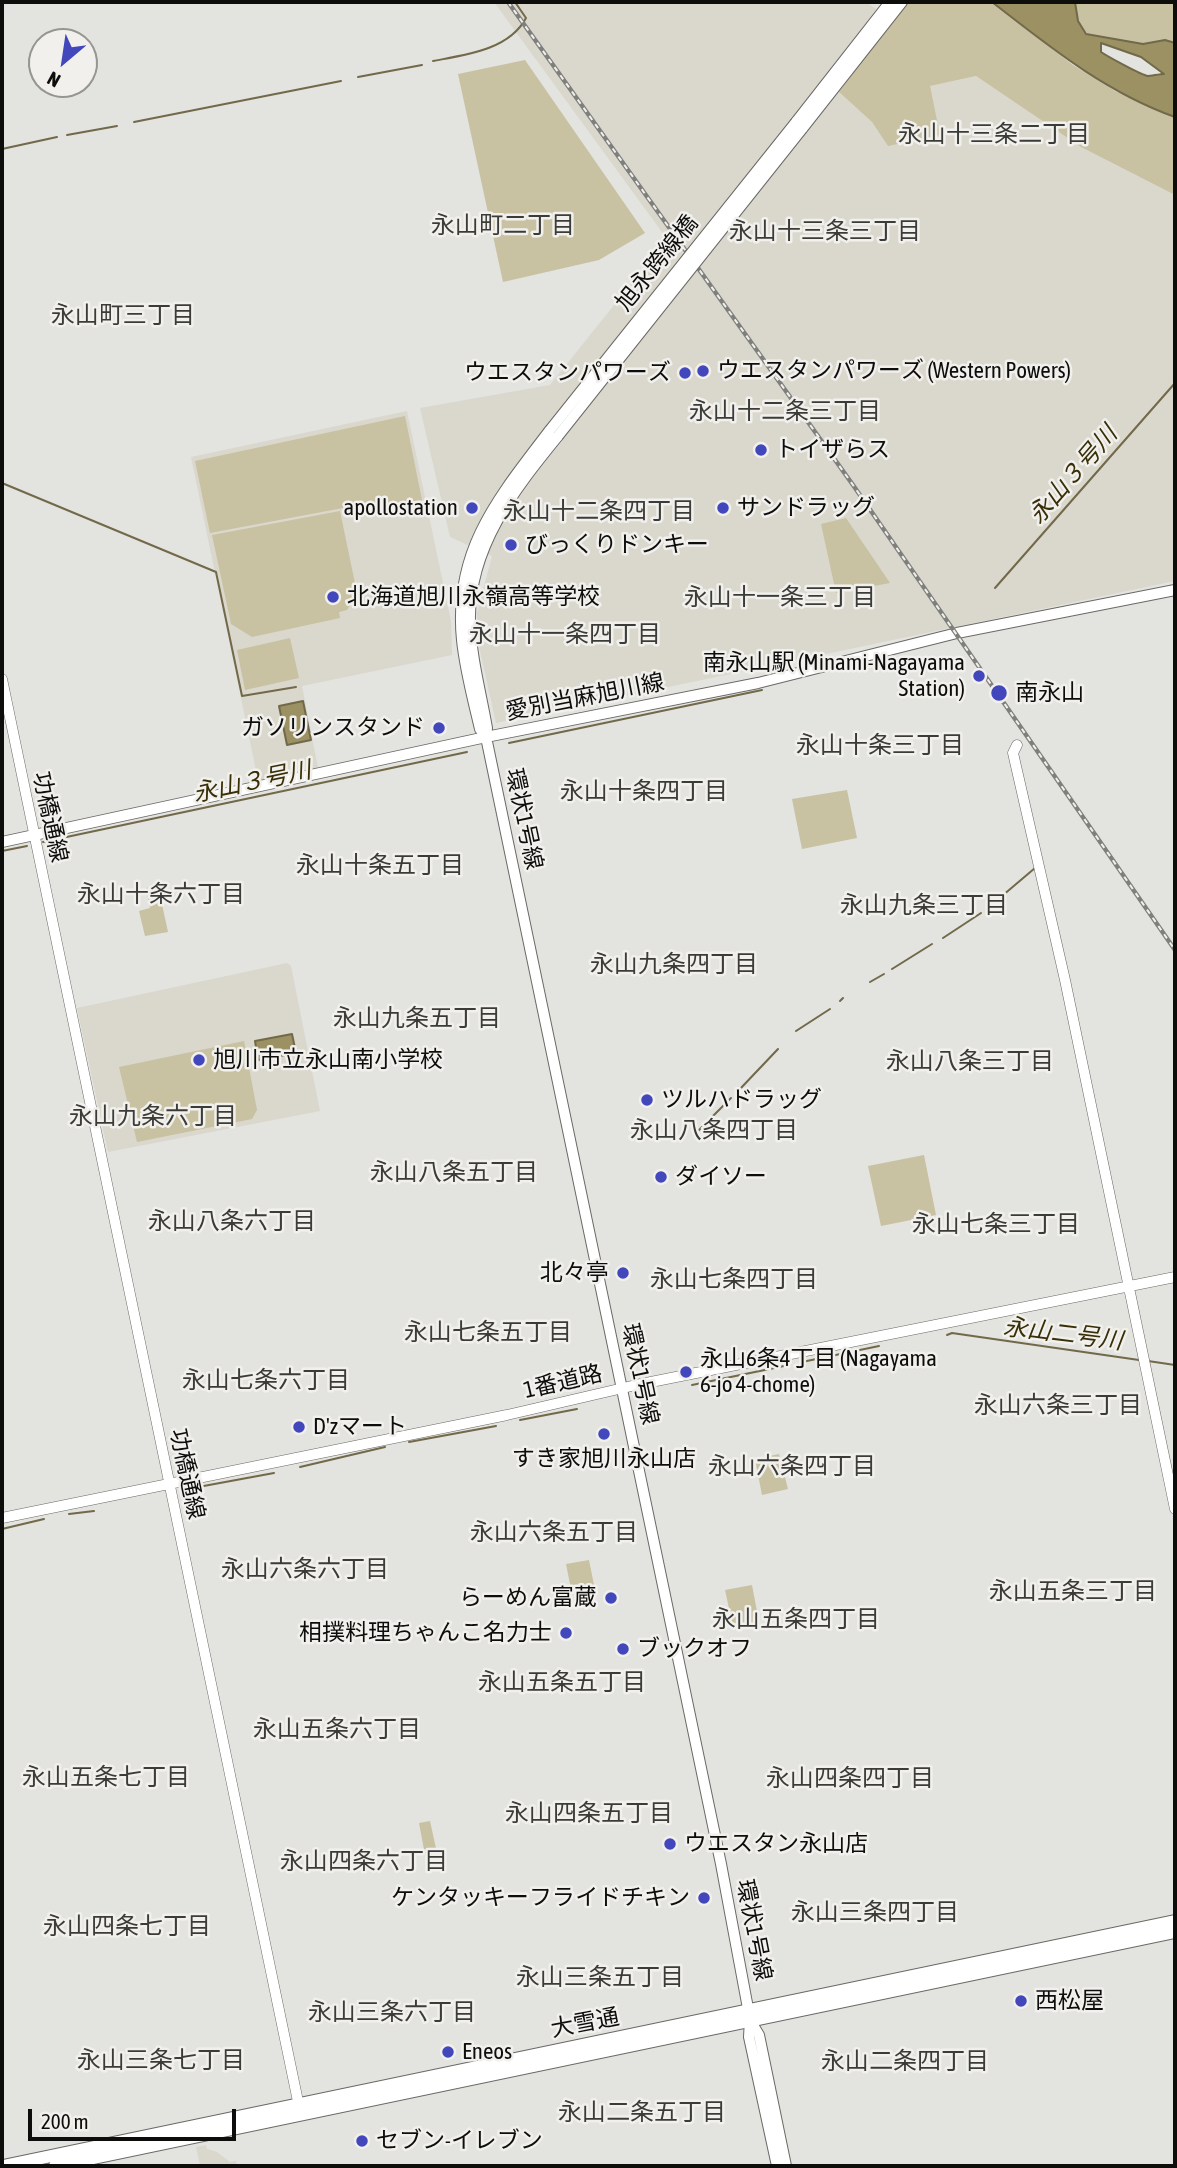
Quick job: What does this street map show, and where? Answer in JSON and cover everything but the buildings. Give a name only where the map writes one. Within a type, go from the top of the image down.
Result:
[{"type":"highway","name":"大雪通","points":[[2,2166],[300,2108],[1175,1922]]},
{"type":"highway","name":"大雪通","points":[[749,2014],[1175,1932]]},
{"type":"highway","name":"大雪通","points":[[55,2166],[300,2108]]},
{"type":"main road","points":[[799,126],[890,2]]},
{"type":"main road","points":[[799,126],[902,2]]},
{"type":"main road","name":"旭永跨線橋","points":[[554,433],[799,126]]},
{"type":"main road","name":"環状1号線","points":[[554,433],[503,509],[483,549],[474,581],[471,638],[487,728],[486,737],[749,2014],[759,2035],[763,2078]]},
{"type":"main road","name":"愛別当麻旭川線","points":[[2,842],[486,737],[758,683],[957,634],[1175,590]]},
{"type":"main road","points":[[763,2078],[777,2166]]},
{"type":"main road","points":[[763,2078],[786,2166]]},
{"type":"street","name":"功橋通線","points":[[2,679],[300,2108]]},
{"type":"street","points":[[1017,745],[1013,753],[1175,1509]]},
{"type":"street","name":"1番道路","points":[[2,1518],[621,1388],[1175,1277]]},
{"type":"shaded area","points":[[494,2],[866,2],[893,21],[839,92],[872,122],[888,146],[930,86],[976,76],[1081,147],[1175,195],[1175,581],[496,723],[478,642],[477,613],[492,556],[450,537],[420,408],[550,385],[667,239]]},
{"type":"shaded area","points":[[902,2],[992,2],[1073,65],[1115,91],[1175,117],[1175,195],[1081,147],[976,76],[930,86],[940,135],[888,146],[872,122],[839,92],[892,21]]},
{"type":"shaded area","points":[[992,2],[1075,2],[1078,21],[1086,34],[1143,44],[1165,40],[1175,43],[1175,117],[1125,95],[1079,67]],"holes":[[[1101,43],[1141,57],[1164,74],[1148,76],[1132,69],[1101,52]]]},
{"type":"shaded area","points":[[1075,2],[1175,2],[1175,43],[1165,40],[1143,44],[1086,34],[1078,21]]},
{"type":"shaded area","points":[[525,60],[645,233],[599,260],[503,282],[458,74]]},
{"type":"shaded area","name":"北海道旭川永嶺高等学校","points":[[407,411],[451,621],[452,655],[302,686],[318,768],[258,780],[191,457]]},
{"type":"shaded area","points":[[405,416],[422,500],[346,515],[343,508],[210,533],[195,461]]},
{"type":"shaded area","points":[[340,511],[357,593],[347,610],[339,612],[340,618],[252,637],[231,624],[212,535]]},
{"type":"shaded area","points":[[846,518],[890,583],[836,593],[821,524]]},
{"type":"shaded area","points":[[290,638],[299,678],[245,690],[237,650]]},
{"type":"shaded area","points":[[303,701],[311,740],[287,745],[279,706]]},
{"type":"shaded area","points":[[847,790],[857,838],[802,849],[792,799]]},
{"type":"shaded area","points":[[158,886],[168,932],[145,936],[139,911],[150,908],[146,888]]},
{"type":"shaded area","name":"旭川市立永山南小学校","points":[[287,963],[291,966],[320,1111],[108,1152],[77,1008]]},
{"type":"shaded area","points":[[292,1034],[296,1053],[258,1060],[255,1041]]},
{"type":"shaded area","points":[[244,1041],[257,1110],[252,1119],[137,1142],[119,1067]]},
{"type":"shaded area","points":[[924,1155],[936,1215],[881,1226],[868,1166]]},
{"type":"shaded area","points":[[779,1454],[788,1489],[762,1495],[755,1459]]},
{"type":"shaded area","points":[[589,1560],[594,1585],[571,1589],[566,1564]]},
{"type":"shaded area","points":[[752,1585],[759,1622],[733,1627],[725,1590]]},
{"type":"shaded area","points":[[430,1821],[437,1853],[425,1855],[419,1823]]},
{"type":"shaded area","points":[[206,2145],[207,2149],[217,2152],[230,2162],[236,2161],[237,2166],[200,2166],[196,2147]]},
{"type":"waterway","points":[[433,61],[485,49],[509,37],[526,18],[515,2]]},
{"type":"waterway","points":[[358,77],[422,65]]},
{"type":"waterway","points":[[134,122],[341,81]]},
{"type":"waterway","points":[[67,135],[117,126]]},
{"type":"waterway","points":[[2,149],[57,137]]},
{"type":"waterway","name":"永山３号川","points":[[995,588],[1175,383]]},
{"type":"waterway","points":[[2,483],[216,572],[242,696],[296,687]]},
{"type":"waterway","name":"永山３号川","points":[[509,743],[762,690]]},
{"type":"waterway","name":"永山３号川","points":[[43,842],[467,752]]},
{"type":"waterway","name":"永山３号川","points":[[2,851],[27,846]]},
{"type":"waterway","points":[[989,907],[1035,868]]},
{"type":"waterway","points":[[943,938],[981,913]]},
{"type":"waterway","points":[[892,969],[932,944]]},
{"type":"waterway","points":[[870,982],[884,974]]},
{"type":"waterway","points":[[840,1001],[843,998]]},
{"type":"waterway","points":[[796,1031],[830,1009]]},
{"type":"waterway","points":[[740,1089],[778,1049]]},
{"type":"waterway","points":[[694,1135],[731,1098]]},
{"type":"waterway","name":"永山二号川","points":[[947,1335],[952,1333],[1139,1360]]},
{"type":"waterway","name":"永山二号川","points":[[802,1362],[879,1346]]},
{"type":"waterway","name":"永山二号川","points":[[1148,1361],[1175,1365]]},
{"type":"waterway","name":"永山二号川","points":[[692,1385],[784,1366]]},
{"type":"waterway","name":"永山二号川","points":[[520,1420],[577,1409]]},
{"type":"waterway","name":"永山二号川","points":[[409,1442],[496,1426]]},
{"type":"waterway","name":"永山二号川","points":[[300,1467],[385,1447]]},
{"type":"waterway","name":"永山二号川","points":[[182,1490],[274,1473]]},
{"type":"waterway","name":"永山二号川","points":[[69,1514],[94,1511]]},
{"type":"waterway","name":"永山二号川","points":[[2,1529],[44,1519]]},
{"type":"railway","points":[[508,2],[853,485],[1175,950]]},
{"type":"place","name":"ウエスタンパワーズ (Western Powers)","points":[[703,371]]},
{"type":"place","name":"ウエスタンパワーズ","points":[[685,373]]},
{"type":"place","name":"トイザらス","points":[[761,450]]},
{"type":"place","name":"apollostation","points":[[472,508]]},
{"type":"place","name":"サンドラッグ","points":[[723,508]]},
{"type":"place","name":"びっくりドンキー","points":[[511,545]]},
{"type":"place","name":"北海道旭川永嶺高等学校","points":[[333,597]]},
{"type":"place","name":"南永山駅 (Minami-Nagayama Station)","points":[[979,676]]},
{"type":"place","name":"南永山","points":[[999,693]]},
{"type":"place","name":"ガソリンスタンド","points":[[439,728]]},
{"type":"place","name":"旭川市立永山南小学校","points":[[199,1060]]},
{"type":"place","name":"ツルハドラッグ","points":[[647,1100]]},
{"type":"place","name":"ダイソー","points":[[661,1177]]},
{"type":"place","name":"北々亭","points":[[623,1273]]},
{"type":"place","name":"永山6条4丁目 (Nagayama 6-jo 4-chome)","points":[[686,1372]]},
{"type":"place","name":"D'zマート","points":[[299,1427]]},
{"type":"place","name":"すき家旭川永山店","points":[[604,1434]]},
{"type":"place","name":"らーめん富蔵","points":[[611,1598]]},
{"type":"place","name":"相撲料理ちゃんこ名力士","points":[[566,1633]]},
{"type":"place","name":"ブックオフ","points":[[623,1649]]},
{"type":"place","name":"ウエスタン永山店","points":[[670,1844]]},
{"type":"place","name":"ケンタッキーフライドチキン","points":[[704,1898]]},
{"type":"place","name":"西松屋","points":[[1021,2001]]},
{"type":"place","name":"Eneos","points":[[448,2052]]},
{"type":"place","name":"セブン-イレブン","points":[[362,2141]]},
{"type":"district","name":"永山十三条二丁目","points":[[994,134]]},
{"type":"district","name":"永山町二丁目","points":[[503,225]]},
{"type":"district","name":"永山十三条三丁目","points":[[825,231]]},
{"type":"district","name":"永山町三丁目","points":[[123,315]]},
{"type":"district","name":"永山十二条三丁目","points":[[785,411]]},
{"type":"district","name":"永山十二条四丁目","points":[[599,511]]},
{"type":"district","name":"永山十一条三丁目","points":[[780,597]]},
{"type":"district","name":"永山十一条四丁目","points":[[565,634]]},
{"type":"district","name":"永山十条三丁目","points":[[880,745]]},
{"type":"district","name":"永山十条四丁目","points":[[644,791]]},
{"type":"district","name":"永山十条五丁目","points":[[380,865]]},
{"type":"district","name":"永山十条六丁目","points":[[161,894]]},
{"type":"district","name":"永山九条三丁目","points":[[924,905]]},
{"type":"district","name":"永山九条四丁目","points":[[674,964]]},
{"type":"district","name":"永山九条五丁目","points":[[417,1018]]},
{"type":"district","name":"永山八条三丁目","points":[[970,1061]]},
{"type":"district","name":"永山九条六丁目","points":[[153,1116]]},
{"type":"district","name":"永山八条四丁目","points":[[714,1130]]},
{"type":"district","name":"永山八条五丁目","points":[[454,1172]]},
{"type":"district","name":"永山八条六丁目","points":[[232,1221]]},
{"type":"district","name":"永山七条三丁目","points":[[996,1224]]},
{"type":"district","name":"永山七条四丁目","points":[[734,1279]]},
{"type":"district","name":"永山七条五丁目","points":[[488,1332]]},
{"type":"district","name":"永山七条六丁目","points":[[266,1380]]},
{"type":"district","name":"永山六条三丁目","points":[[1058,1405]]},
{"type":"district","name":"永山六条四丁目","points":[[792,1466]]},
{"type":"district","name":"永山六条五丁目","points":[[554,1532]]},
{"type":"district","name":"永山六条六丁目","points":[[305,1569]]},
{"type":"district","name":"永山五条三丁目","points":[[1073,1591]]},
{"type":"district","name":"永山五条四丁目","points":[[796,1619]]},
{"type":"district","name":"永山五条五丁目","points":[[562,1682]]},
{"type":"district","name":"永山五条六丁目","points":[[337,1729]]},
{"type":"district","name":"永山五条七丁目","points":[[106,1777]]},
{"type":"district","name":"永山四条四丁目","points":[[850,1778]]},
{"type":"district","name":"永山四条五丁目","points":[[589,1813]]},
{"type":"district","name":"永山四条六丁目","points":[[364,1861]]},
{"type":"district","name":"永山三条四丁目","points":[[875,1912]]},
{"type":"district","name":"永山四条七丁目","points":[[127,1926]]},
{"type":"district","name":"永山三条五丁目","points":[[600,1977]]},
{"type":"district","name":"永山三条六丁目","points":[[392,2012]]},
{"type":"district","name":"永山三条七丁目","points":[[161,2060]]},
{"type":"district","name":"永山二条四丁目","points":[[905,2061]]},
{"type":"district","name":"永山二条五丁目","points":[[642,2112]]}]
